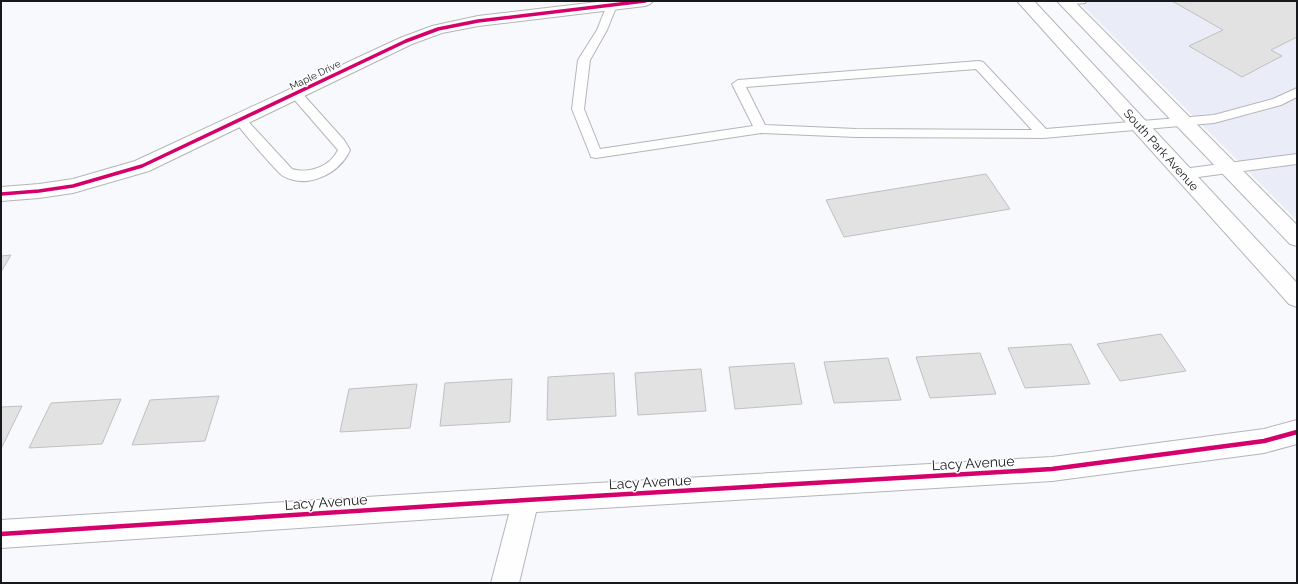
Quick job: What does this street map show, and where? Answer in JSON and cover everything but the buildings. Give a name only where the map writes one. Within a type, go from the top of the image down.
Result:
[{"type":"street","name":"Maple Drive","points":[[1,194],[34,193],[58,190],[108,178],[142,166],[406,41],[438,29],[478,21],[645,1]]},
{"type":"street","name":"South Park Avenue","points":[[1025,1],[1297,298]]},
{"type":"street","points":[[1071,2],[1183,122],[1297,238]]},
{"type":"street","name":"Lacy Avenue","points":[[1,534],[526,500],[1052,469],[1264,441],[1297,432]]},
{"type":"street","points":[[505,583],[526,500]]},
{"type":"lane","points":[[612,5],[602,30],[584,60],[578,110],[596,154],[761,129],[856,132],[1044,134],[1138,124],[1183,122],[1214,119],[1278,102],[1297,92]]},
{"type":"lane","points":[[761,129],[738,84],[979,66],[1044,134]]},
{"type":"lane","name":"Maple Drive","points":[[240,120],[288,172],[294,176],[303,176],[326,170],[342,157],[344,150],[340,143],[296,94]]},
{"type":"lane","points":[[1183,174],[1227,167],[1297,159]]},
{"type":"shaded area","points":[[1078,1],[1297,1],[1297,220]]},
{"type":"cycle path","points":[[1,194],[39,191],[73,186],[106,178],[142,166],[406,41],[438,29],[478,21],[645,1]]},
{"type":"cycle path","points":[[1,534],[526,500],[1052,469],[1264,441],[1297,432]]}]
